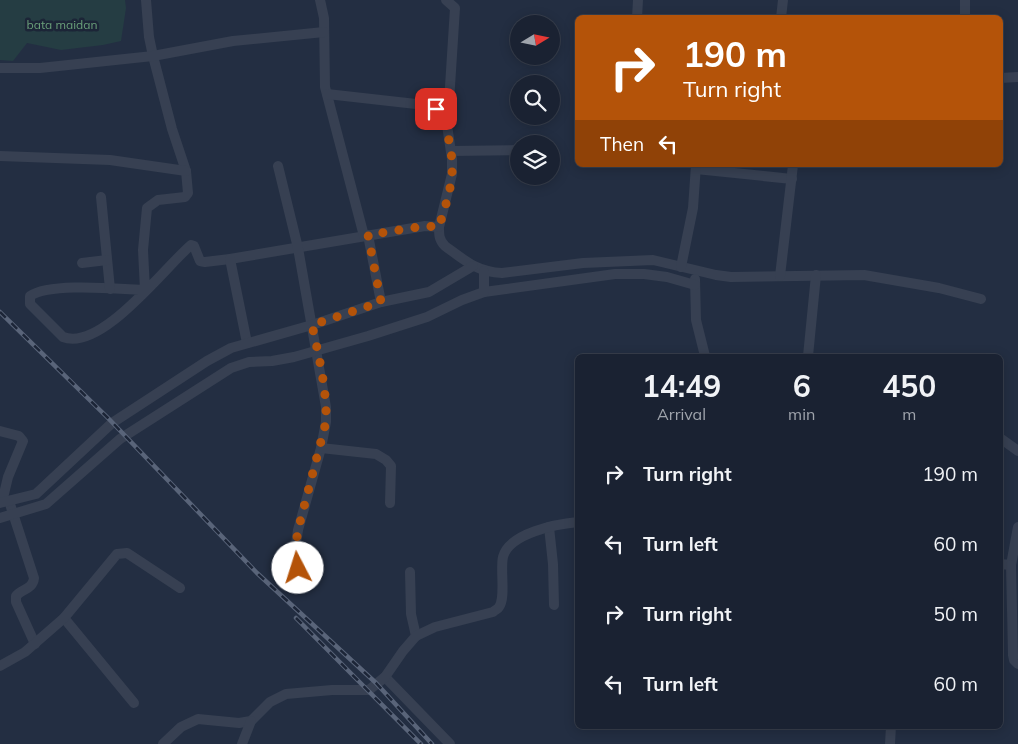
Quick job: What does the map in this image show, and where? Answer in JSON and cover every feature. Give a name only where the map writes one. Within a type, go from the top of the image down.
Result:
[{"type":"street","points":[[145,290],[143,250],[147,208],[158,200],[187,196],[188,193],[186,171],[172,129],[153,56],[149,37],[146,0]]},
{"type":"street","points":[[320,0],[324,32],[325,87],[366,236],[381,302]]},
{"type":"street","points":[[442,115],[450,102],[455,8],[446,0]]},
{"type":"street","points":[[637,15],[638,0]]},
{"type":"street","points":[[781,15],[783,0]]},
{"type":"street","points":[[965,0],[965,15]]},
{"type":"street","points":[[0,68],[40,68],[153,56],[233,41],[324,32]]},
{"type":"street","points":[[1003,78],[1018,77]]},
{"type":"street","points":[[327,94],[425,105],[436,109],[442,115],[447,125],[452,174],[439,227],[441,242],[473,266],[484,283]]},
{"type":"street","points":[[450,151],[510,150]]},
{"type":"street","points":[[0,168],[0,156],[110,160],[186,171]]},
{"type":"street","points":[[278,166],[298,248],[326,407],[326,422],[321,448],[298,530],[295,551],[299,564],[292,588]]},
{"type":"street","points":[[681,267],[693,208],[696,167],[792,179]]},
{"type":"street","points":[[780,276],[793,167]]},
{"type":"street","points":[[102,197],[110,289]]},
{"type":"street","points":[[145,290],[88,288],[47,290],[34,293],[30,296],[29,300],[30,304],[63,337],[70,340],[78,339],[116,320],[190,245],[194,246],[198,258],[202,262],[230,259],[425,226],[439,227]]},
{"type":"street","points":[[230,259],[247,344]]},
{"type":"street","points":[[82,263],[107,260]]},
{"type":"street","points":[[0,518],[8,506],[36,494],[112,423],[207,361],[231,348],[247,344],[315,338],[420,320],[462,300],[484,283],[502,273],[583,263],[653,260],[695,271],[731,277],[864,275],[939,288],[981,299]]},
{"type":"street","points":[[8,506],[46,504],[120,438],[231,368],[249,362],[285,358],[315,338],[381,302],[429,292],[473,266]]},
{"type":"street","points":[[695,271],[696,320],[704,354]]},
{"type":"street","points":[[484,283],[615,274],[644,274],[695,284]]},
{"type":"street","points":[[808,354],[816,275]]},
{"type":"street","points":[[0,431],[19,436],[22,442],[8,478],[8,506],[34,578],[34,583],[31,586],[19,592],[16,596],[16,602],[35,644]]},
{"type":"street","points":[[1003,440],[1018,451]]},
{"type":"street","points":[[321,448],[376,454],[386,460],[391,466],[390,503]]},
{"type":"street","points":[[242,744],[251,721],[270,702],[286,694],[332,690],[369,690],[385,677],[416,636],[435,627],[493,612],[500,607],[502,599],[503,556],[508,546],[515,541],[549,527],[575,523]]},
{"type":"street","points":[[549,527],[553,564],[554,605]]},
{"type":"street","points":[[1018,527],[1005,564],[1015,584],[1013,655],[1014,660],[1018,664]]},
{"type":"street","points":[[0,666],[25,652],[64,618],[113,557],[121,552],[126,553],[180,588]]},
{"type":"street","points":[[410,572],[411,614],[416,636]]},
{"type":"street","points":[[64,618],[134,703]]},
{"type":"street","points":[[385,677],[450,744]]},
{"type":"street","points":[[163,744],[181,727],[198,719],[251,721]]},
{"type":"street","points":[[890,744],[891,729]]},
{"type":"green space","name":"bata maidan","points":[[0,0],[125,0],[126,8],[121,41],[61,50],[27,43],[13,61],[0,60]]},
{"type":"railway","points":[[0,312],[108,418],[257,573],[376,683],[432,744]]},
{"type":"railway","points":[[296,618],[421,744]]},
{"type":"route","points":[[298,568],[299,560],[295,551],[298,530],[321,448],[326,422],[324,389],[312,325],[381,302],[368,235],[425,226],[439,227],[450,186],[452,159],[447,125],[442,115],[436,109]]}]
